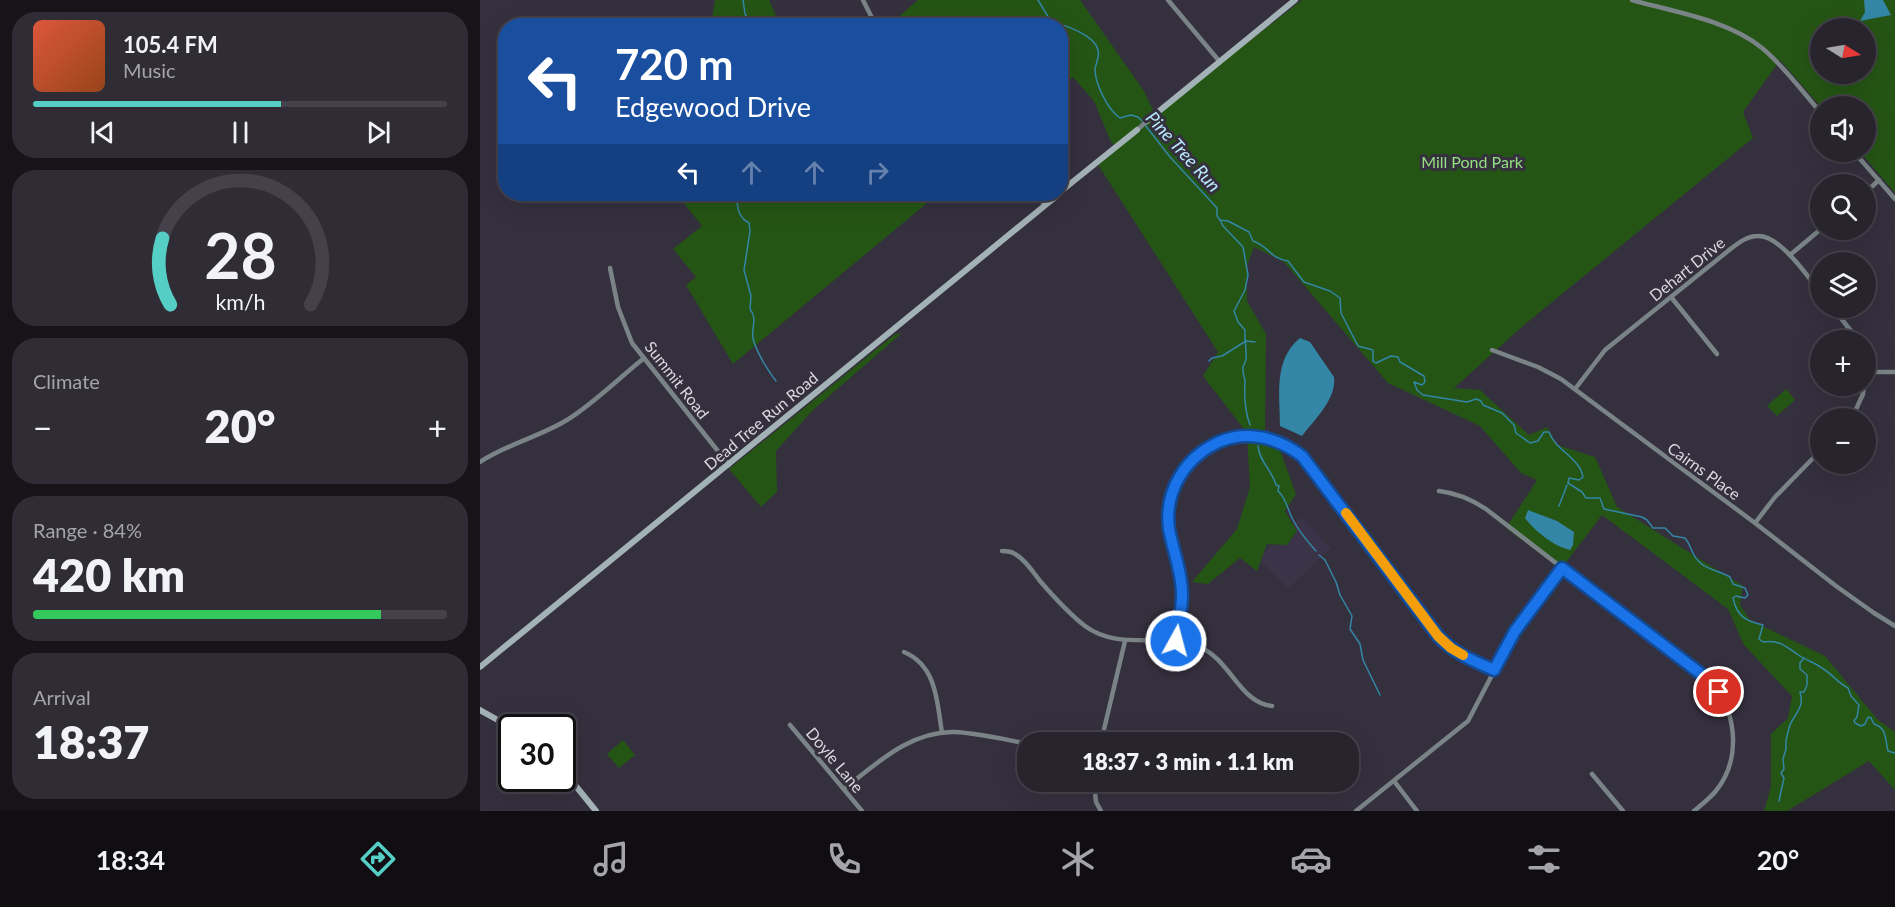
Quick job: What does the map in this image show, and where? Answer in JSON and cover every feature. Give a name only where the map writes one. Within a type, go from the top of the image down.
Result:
[{"type":"street","points":[[863,0],[872,18]]},
{"type":"street","points":[[1168,0],[1220,62]]},
{"type":"street","name":"Dead Tree Run Road","points":[[1068,186],[1295,0]]},
{"type":"street","points":[[1632,0],[1742,34],[1769,54],[1810,101]]},
{"type":"street","points":[[1863,162],[1895,199]]},
{"type":"street","points":[[1876,183],[1879,180]]},
{"type":"street","points":[[1042,201],[1045,205]]},
{"type":"street","name":"Dead Tree Run Road","points":[[480,668],[1050,201]]},
{"type":"street","name":"Dehart Drive","points":[[1575,389],[1605,350],[1746,238],[1762,236],[1772,240],[1790,255],[1810,280]]},
{"type":"street","points":[[1790,255],[1810,238]]},
{"type":"street","name":"Summit Road","points":[[610,268],[618,306],[627,332],[643,358],[729,465]]},
{"type":"street","points":[[1671,297],[1717,354]]},
{"type":"street","points":[[1841,318],[1850,330]]},
{"type":"street","name":"Cairns Place","points":[[1492,350],[1546,370],[1575,389],[1846,593],[1895,626]]},
{"type":"street","points":[[480,462],[502,448],[548,430],[569,418],[643,358]]},
{"type":"street","points":[[1876,372],[1895,372]]},
{"type":"street","points":[[1176,641],[1182,594],[1169,527],[1171,500],[1175,486],[1189,462],[1202,450],[1230,438],[1249,436],[1278,441],[1302,456],[1443,642],[1462,655],[1494,670]]},
{"type":"street","points":[[1755,523],[1775,496],[1810,461]]},
{"type":"street","points":[[1439,491],[1473,500],[1709,680],[1724,698],[1733,734],[1732,753],[1724,778],[1715,792],[1694,811]]},
{"type":"street","points":[[1002,551],[1020,556],[1050,593],[1085,626],[1110,638],[1125,641],[1176,641],[1193,645],[1210,653],[1224,664],[1252,699],[1272,706]]},
{"type":"street","points":[[1356,811],[1468,721],[1515,631],[1562,568]]},
{"type":"street","points":[[1103,732],[1125,641]]},
{"type":"street","points":[[904,652],[919,662],[932,680],[942,733]]},
{"type":"street","points":[[480,710],[498,720]]},
{"type":"street","name":"Doyle Lane","points":[[790,725],[862,811]]},
{"type":"street","points":[[844,789],[899,748],[942,733],[980,735],[1017,742]]},
{"type":"street","points":[[1592,774],[1623,811]]},
{"type":"street","points":[[1394,781],[1417,811]]},
{"type":"street","points":[[576,786],[596,811]]},
{"type":"street","points":[[1095,792],[1101,811]]},
{"type":"shaded area","points":[[1301,517],[1331,548],[1288,589],[1258,558]]},
{"type":"green space","points":[[715,0],[769,0],[777,18],[712,18]]},
{"type":"green space","name":"Mill Pond Park","points":[[918,0],[1080,0],[1144,91],[1154,112],[1193,85],[1302,0],[1895,0],[1895,193],[1869,162],[1876,162],[1876,96],[1811,96],[1780,60],[1743,112],[1753,138],[1524,325],[1454,388],[1480,390],[1529,435],[1547,427],[1557,445],[1595,457],[1617,507],[1743,586],[1740,605],[1750,620],[1825,656],[1878,720],[1895,732],[1895,790],[1869,761],[1787,811],[1764,811],[1771,787],[1771,734],[1788,718],[1792,696],[1744,645],[1728,609],[1602,515],[1561,569],[1506,528],[1537,480],[1521,473],[1480,426],[1388,383],[1284,262],[1254,247],[1247,266],[1247,301],[1266,334],[1265,439],[1277,442],[1296,494],[1285,511],[1297,531],[1287,545],[1267,544],[1257,571],[1240,558],[1208,584],[1192,582],[1237,529],[1250,487],[1247,433],[1203,376],[1218,352],[1097,163],[1118,147],[1111,142],[1094,101],[1073,77],[1068,81],[1068,18],[897,18]]},
{"type":"green space","points":[[682,201],[930,201],[733,364],[686,285],[696,277],[673,249],[702,226]]},
{"type":"green space","points":[[902,333],[813,410],[776,451],[777,492],[761,507],[729,469],[894,335]]},
{"type":"green space","points":[[1786,389],[1795,400],[1777,416],[1767,406]]},
{"type":"green space","points":[[623,740],[635,755],[619,768],[607,754]]},
{"type":"water","points":[[1864,0],[1883,0],[1891,15],[1862,18],[1865,12]]},
{"type":"water","points":[[1300,338],[1310,342],[1334,377],[1332,393],[1328,401],[1302,436],[1280,426],[1279,402],[1280,379],[1285,357]]},
{"type":"water","points":[[1528,510],[1557,521],[1574,532],[1573,545],[1570,550],[1551,542],[1534,528],[1525,518]]},
{"type":"waterway","points":[[743,0],[748,18]]},
{"type":"waterway","name":"Pine Tree Run","points":[[1038,0],[1049,18]]},
{"type":"waterway","name":"Pine Tree Run","points":[[1068,28],[1086,36],[1096,45],[1099,55],[1095,69],[1096,75],[1100,89],[1111,109],[1120,118],[1131,115],[1142,121]]},
{"type":"waterway","name":"Pine Tree Run","points":[[1145,125],[1170,157],[1217,208],[1217,216],[1220,220],[1228,221],[1249,232],[1253,241],[1277,257],[1288,261],[1304,282],[1330,291],[1340,298],[1341,313],[1358,346],[1373,350],[1373,361],[1376,363],[1391,356],[1398,357],[1400,362],[1424,376],[1425,382],[1422,385],[1414,382],[1417,390],[1423,395],[1467,402],[1476,399],[1481,401],[1483,405],[1502,413],[1514,425],[1516,433],[1530,443],[1538,441],[1544,432],[1549,432],[1552,439],[1581,470],[1583,477],[1579,480],[1569,478],[1568,483],[1582,492],[1586,498],[1600,498],[1604,509],[1642,517],[1653,528],[1665,528],[1673,536],[1685,538],[1697,560],[1710,569],[1730,577],[1733,584],[1745,588],[1748,595],[1745,598],[1736,596],[1733,598],[1737,610],[1743,617],[1763,625],[1759,639],[1763,642],[1785,646],[1819,666],[1848,688],[1851,696],[1859,705],[1855,723],[1861,726],[1865,724],[1868,717],[1871,718],[1874,724],[1883,731],[1888,751],[1895,753]]},
{"type":"waterway","points":[[737,201],[740,214],[749,223],[750,231],[744,270],[751,296],[750,309],[754,317],[753,338],[761,358],[776,381]]},
{"type":"waterway","points":[[1220,220],[1243,247],[1248,275],[1245,290],[1234,311],[1238,322],[1245,330],[1246,360],[1243,370],[1245,404],[1250,425]]},
{"type":"waterway","points":[[1209,361],[1246,341],[1255,342]]},
{"type":"waterway","points":[[1258,446],[1276,485],[1279,486],[1278,491],[1293,520],[1316,551]]},
{"type":"waterway","points":[[1559,506],[1567,485]]},
{"type":"waterway","points":[[1319,555],[1325,560],[1352,616],[1350,629],[1360,644],[1363,660],[1380,695]]},
{"type":"waterway","points":[[1779,801],[1784,778],[1781,773],[1784,769],[1786,740],[1791,723],[1801,704],[1800,692],[1804,692],[1807,685],[1807,675],[1800,669],[1800,663],[1804,658]]},
{"type":"slow traffic","points":[[1346,513],[1438,636],[1463,655]]},
{"type":"route","points":[[1176,641],[1182,594],[1169,517],[1171,500],[1178,478],[1189,462],[1209,446],[1239,436],[1262,437],[1287,445],[1311,465],[1438,636],[1462,655],[1494,670],[1515,631],[1562,568],[1656,638],[1709,680],[1719,692]]}]
